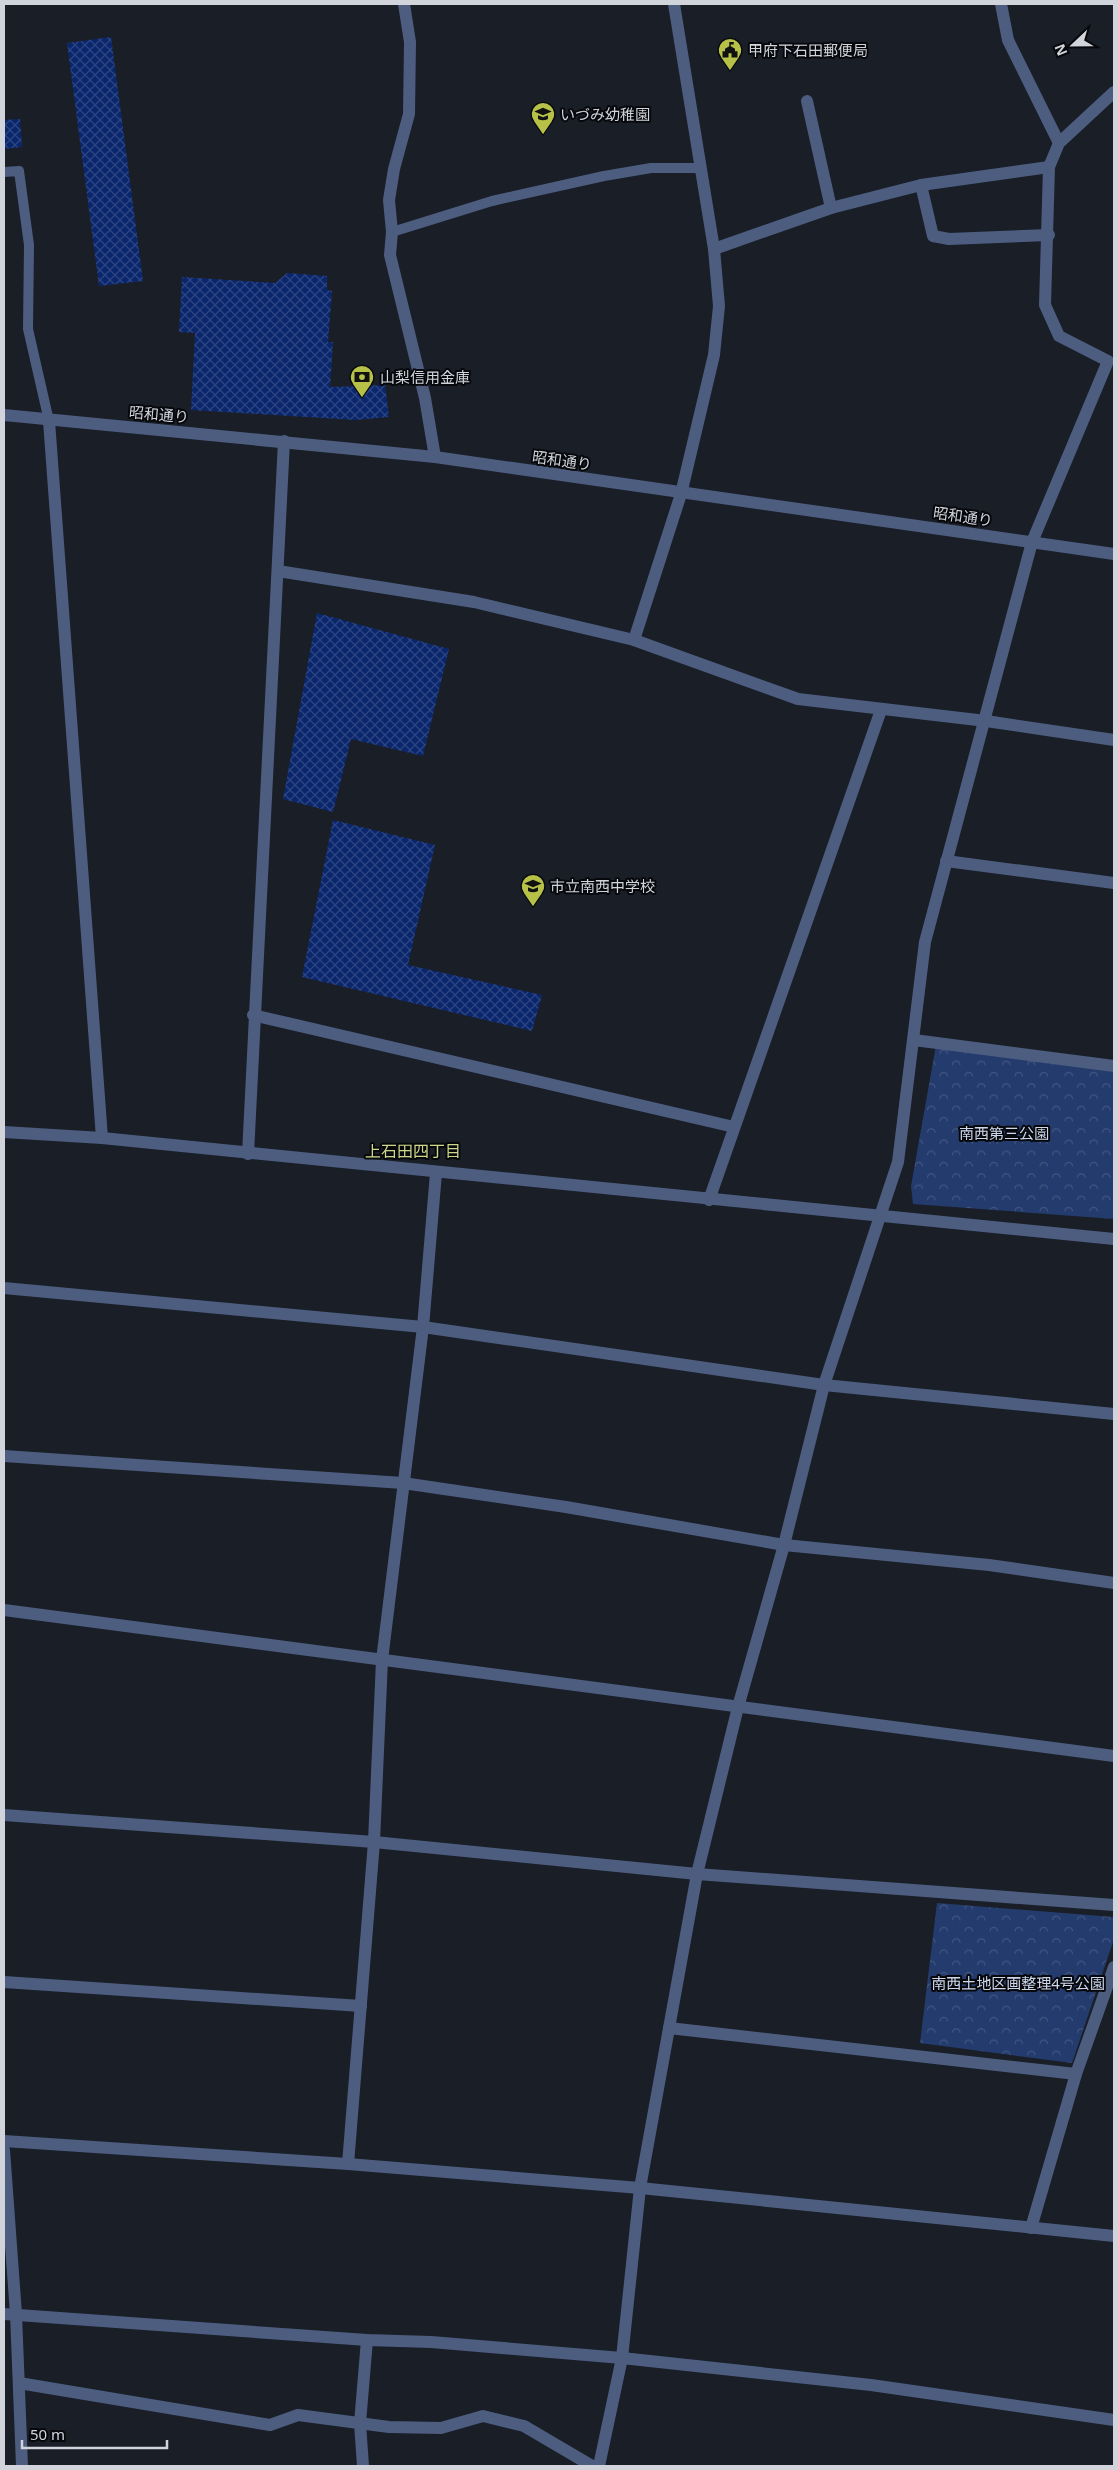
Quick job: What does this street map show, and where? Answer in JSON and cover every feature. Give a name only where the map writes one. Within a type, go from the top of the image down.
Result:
[{"type":"street","points":[[404,4],[410,42],[410,114],[394,169],[389,200],[392,232],[390,255],[425,398],[435,457]]},
{"type":"street","points":[[634,640],[681,494],[714,355],[720,306],[714,249],[674,4]]},
{"type":"street","points":[[1001,4],[1008,40],[1059,143]]},
{"type":"street","points":[[599,2466],[622,2358],[640,2188],[697,1874],[738,1707],[784,1545],[824,1386],[898,1162],[925,942],[946,860],[986,721],[1032,542],[1111,361],[1059,336],[1045,305],[1049,235],[1049,166],[1059,143],[1114,92]]},
{"type":"street","points":[[807,101],[831,208]]},
{"type":"street","points":[[714,249],[831,208],[921,185],[1049,166]]},
{"type":"street","points":[[921,185],[933,236],[949,239],[1049,235]]},
{"type":"street","name":"昭和通り","points":[[4,416],[284,441],[435,457],[681,494],[1114,554]]},
{"type":"street","points":[[49,421],[102,1138]]},
{"type":"street","points":[[248,1154],[253,1015],[284,441]]},
{"type":"street","points":[[278,571],[474,602],[634,640],[798,698],[881,710],[986,721],[1114,740]]},
{"type":"street","points":[[709,1200],[881,710]]},
{"type":"street","points":[[946,860],[1114,883]]},
{"type":"street","points":[[253,1015],[734,1127]]},
{"type":"street","points":[[914,1040],[1114,1066]]},
{"type":"street","points":[[4,1132],[102,1138],[436,1173],[1114,1239]]},
{"type":"street","points":[[348,2164],[374,1842],[382,1660],[423,1327],[436,1173]]},
{"type":"street","points":[[4,1288],[423,1327],[824,1386],[1114,1414]]},
{"type":"street","points":[[4,1456],[403,1483],[566,1508],[784,1545],[989,1565],[1114,1583]]},
{"type":"street","points":[[4,1610],[1114,1756]]},
{"type":"street","points":[[4,1815],[374,1842],[697,1874],[1114,1906]]},
{"type":"street","points":[[1031,2228],[1076,2074],[1114,1968]]},
{"type":"street","points":[[4,1982],[361,2006]]},
{"type":"street","points":[[669,2028],[1076,2074]]},
{"type":"street","points":[[4,2141],[348,2164],[640,2188],[1114,2236]]},
{"type":"street","points":[[4,2150],[10,2314],[19,2383],[22,2466]]},
{"type":"street","points":[[10,2314],[367,2340],[431,2342],[622,2358],[871,2385],[1114,2420]]},
{"type":"street","points":[[363,2466],[360,2423],[367,2340]]},
{"type":"street","points":[[19,2383],[270,2425],[298,2415],[389,2427],[442,2428],[483,2416],[524,2426],[592,2466]]},
{"type":"lane","points":[[392,232],[492,201],[604,176],[651,168],[700,168]]},
{"type":"lane","points":[[4,172],[19,171],[29,245],[28,329],[49,421]]},
{"type":"green space","name":"南西第三公園","points":[[936,1045],[1114,1070],[1114,1219],[913,1204],[911,1186]]},
{"type":"green space","name":"南西土地区画整理4号公園","points":[[937,1903],[1114,1917],[1114,1939],[1072,2063],[920,2043]]},
{"type":"building","points":[[111,37],[143,281],[99,286],[67,43]]},
{"type":"building","points":[[20,119],[22,147],[4,149],[4,120]]},
{"type":"building","points":[[287,273],[327,276],[327,290],[332,291],[328,342],[333,342],[330,387],[385,385],[389,417],[355,420],[191,410],[195,333],[179,332],[182,277],[275,283]]},
{"type":"building","points":[[317,613],[449,649],[423,756],[351,739],[333,812],[283,799]]},
{"type":"building","points":[[333,820],[435,845],[408,965],[542,995],[532,1031],[302,977]]},
{"type":"place","name":"甲府下石田郵便局","points":[[730,71]]},
{"type":"place","name":"いづみ幼稚園","points":[[543,135]]},
{"type":"place","name":"山梨信用金庫","points":[[362,398]]},
{"type":"place","name":"市立南西中学校","points":[[533,907]]},
{"type":"district","name":"上石田四丁目","points":[[413,1151]]}]
